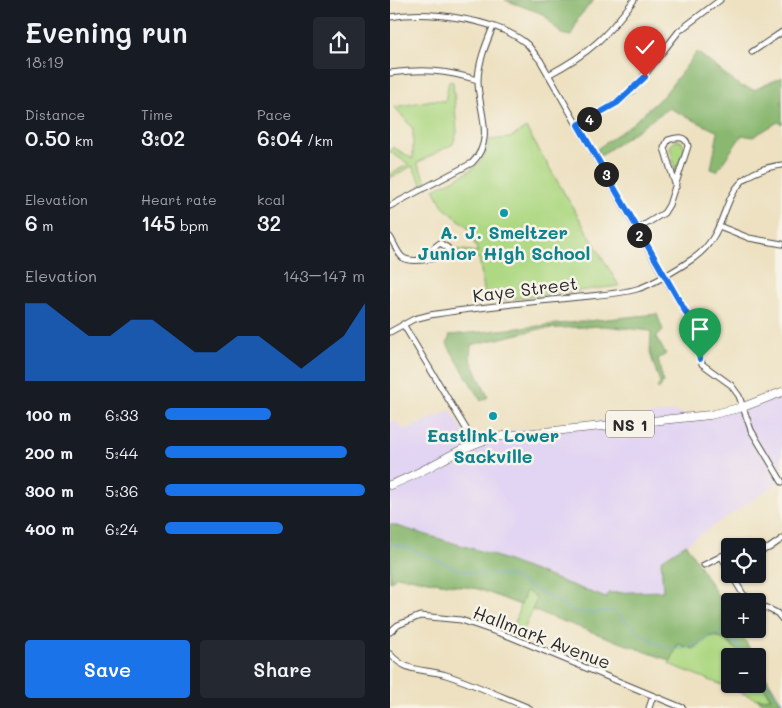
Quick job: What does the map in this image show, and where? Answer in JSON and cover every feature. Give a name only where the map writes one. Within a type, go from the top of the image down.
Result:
[{"type":"main road","name":"NS 1","points":[[390,486],[474,442],[517,434],[710,415],[743,407],[782,392]]},
{"type":"street","points":[[548,75],[567,65],[604,38],[634,0]]},
{"type":"street","points":[[578,125],[617,103],[632,91],[679,31],[720,0]]},
{"type":"street","points":[[390,16],[436,16],[463,20],[508,33],[528,46],[578,125],[636,230],[692,323],[702,364],[736,390],[751,430],[782,482]]},
{"type":"street","points":[[390,206],[472,163],[482,154],[484,136],[478,80],[484,52],[493,28]]},
{"type":"street","points":[[752,52],[782,32]]},
{"type":"street","points":[[390,73],[422,69],[438,70],[478,80]]},
{"type":"street","points":[[636,230],[664,213],[674,195],[688,146],[683,138],[676,136],[668,140],[664,148],[676,187]]},
{"type":"street","name":"Kaye Street","points":[[390,332],[414,319],[444,312],[635,290],[696,256],[710,241],[719,226],[731,194],[739,183],[752,172],[782,165]]},
{"type":"street","points":[[719,226],[749,238],[782,244]]},
{"type":"street","points":[[390,237],[401,256],[409,261],[440,256],[448,252],[448,248],[440,243],[419,259]]},
{"type":"street","points":[[403,324],[474,442]]},
{"type":"street","points":[[766,549],[782,539]]},
{"type":"street","points":[[704,564],[721,556]]},
{"type":"street","points":[[766,608],[777,613],[782,619]]},
{"type":"street","name":"Hallmark Avenue","points":[[390,632],[398,625],[420,616],[462,620],[512,638],[683,708]]},
{"type":"street","points":[[390,654],[403,666],[410,669],[444,674],[529,708]]},
{"type":"street","points":[[649,708],[653,696]]},
{"type":"shaded area","points":[[782,392],[782,465],[775,470],[781,481],[662,560],[663,591],[608,593],[606,599],[487,553],[390,524],[390,423],[395,421],[405,430],[451,410],[470,444],[507,432],[671,412],[708,416]]},
{"type":"green space","points":[[505,0],[594,0],[579,17],[571,36],[561,34],[543,14]]},
{"type":"green space","points":[[697,52],[740,86],[754,90],[782,77],[782,124],[778,122],[753,137],[742,135],[717,171],[711,169],[718,132],[669,108],[600,156],[597,149],[633,123],[664,95]]},
{"type":"green space","points":[[449,81],[453,82],[457,132],[453,144],[417,163],[427,182],[422,184],[412,166],[390,178],[390,174],[409,164],[390,152],[393,147],[413,159],[413,129],[395,107],[433,100],[445,101]]},
{"type":"green space","points":[[526,128],[619,286],[486,302],[479,258],[454,255],[454,249],[478,252],[467,226],[444,208],[434,189],[461,176],[477,165],[487,150],[489,140],[510,138]]},
{"type":"green space","points":[[675,141],[681,141],[686,149],[675,172],[670,146]]},
{"type":"green space","points":[[657,314],[663,330],[656,337],[666,354],[658,359],[663,382],[659,390],[657,388],[660,383],[650,353],[651,331],[604,326],[540,329],[471,345],[470,358],[488,397],[481,401],[447,344],[450,335]]},
{"type":"green space","points":[[390,524],[487,553],[606,598],[608,593],[663,591],[661,560],[686,544],[721,600],[721,638],[711,636],[693,649],[678,644],[671,661],[532,610],[537,598],[526,591],[521,605],[479,589],[397,576],[390,582]]},
{"type":"green space","points":[[390,552],[526,590],[537,598],[521,637],[512,634],[520,605],[479,589],[397,576],[390,582]]},
{"type":"green space","points":[[713,636],[723,638],[734,648],[721,648],[721,685],[669,664],[678,644],[696,648]]},
{"type":"green space","points":[[721,638],[743,638],[749,648],[735,648]]},
{"type":"green space","points":[[766,677],[782,704],[782,708],[769,708],[757,699],[771,698],[766,690]]},
{"type":"green space","points":[[766,691],[771,699],[757,699],[742,693],[766,693]]},
{"type":"waterway","points":[[390,544],[406,547],[462,571],[511,576],[576,612],[595,613],[611,610],[648,638],[668,647],[679,649],[690,647],[725,632],[740,648]]},
{"type":"waterway","points":[[766,681],[782,702]]},
{"type":"place","name":"A. J. Smeltzer Junior High School","points":[[504,213]]},
{"type":"place","name":"Eastlink Lower Sackville","points":[[493,416]]},
{"type":"route","points":[[645,77],[617,103],[578,125],[636,230],[692,323],[700,359]]}]
